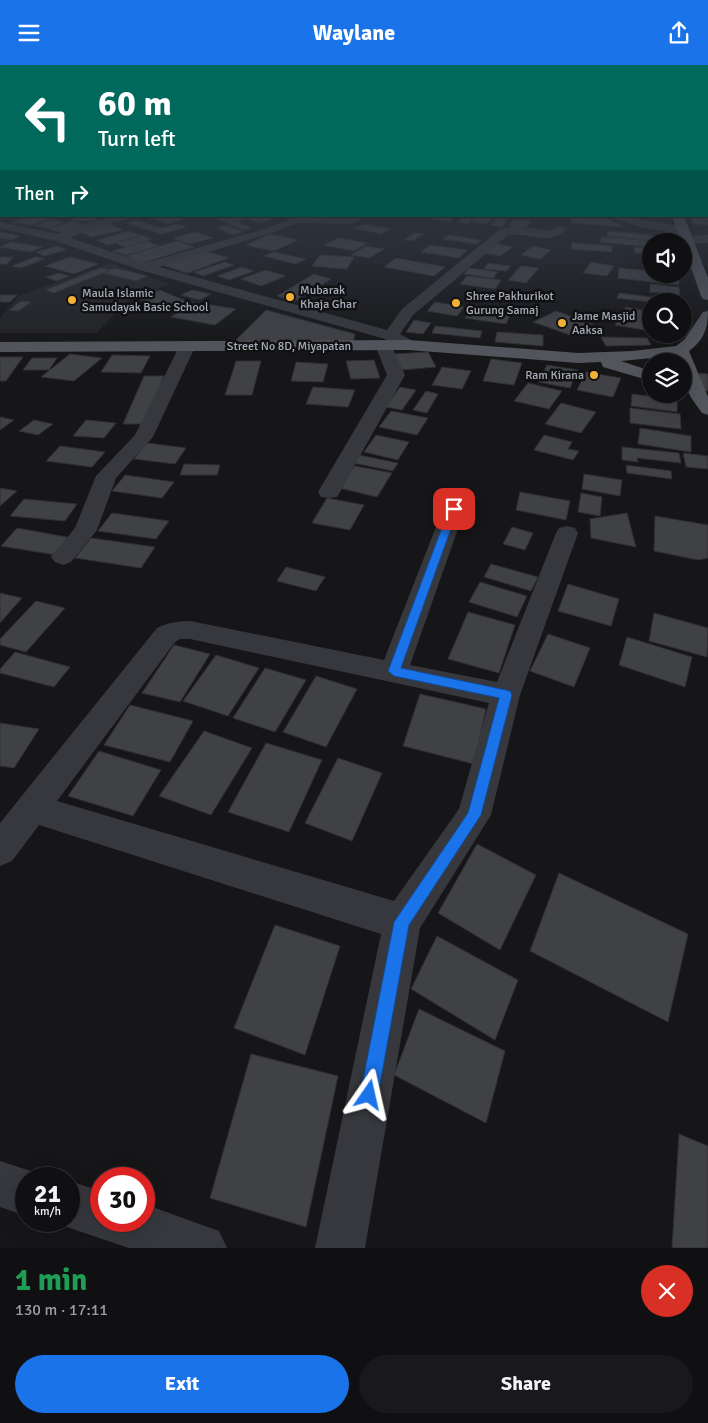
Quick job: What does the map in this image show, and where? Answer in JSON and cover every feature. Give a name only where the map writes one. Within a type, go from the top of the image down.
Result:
[{"type":"main road","points":[[692,252],[708,296]]},
{"type":"main road","points":[[681,353],[680,350],[690,343],[708,315]]},
{"type":"main road","name":"Street No 8D, Miyapatan","points":[[0,347],[187,347],[387,341],[409,345],[578,358],[612,364],[642,374]]},
{"type":"main road","name":"Street No 8D, Miyapatan","points":[[578,358],[632,356],[680,350]]},
{"type":"main road","points":[[692,392],[708,409]]},
{"type":"street","points":[[63,239],[145,267],[387,341]]},
{"type":"street","points":[[145,267],[239,239]]},
{"type":"street","points":[[329,492],[396,375],[387,341],[407,311],[496,239]]},
{"type":"street","points":[[63,557],[86,530],[106,476],[143,437],[187,347]]},
{"type":"street","points":[[394,671],[454,509]]},
{"type":"street","points":[[340,1248],[402,922],[474,815],[506,695],[567,533]]},
{"type":"street","points":[[0,850],[166,635],[178,630],[190,629],[506,695]]},
{"type":"street","points":[[32,808],[402,922]]},
{"type":"street","points":[[0,1184],[15,1189]]},
{"type":"street","points":[[154,1232],[202,1248]]},
{"type":"shaded area","name":"Maula Islamic Samudayak Basic School","points":[[110,263],[169,284],[155,290],[148,288],[123,304],[97,333],[0,333],[0,318],[19,296]]},
{"type":"building","points":[[100,239],[130,239],[108,245],[97,240]]},
{"type":"building","points":[[128,239],[151,239],[125,247],[115,243]]},
{"type":"building","points":[[176,239],[208,239],[190,244]]},
{"type":"building","points":[[259,239],[298,240],[274,251],[246,245]]},
{"type":"building","points":[[336,239],[367,243],[354,251],[324,245]]},
{"type":"building","points":[[444,239],[481,240],[476,244]]},
{"type":"building","points":[[601,239],[642,240],[642,246],[600,242]]},
{"type":"building","points":[[147,241],[160,246],[125,255],[112,251]]},
{"type":"building","points":[[177,241],[194,247],[142,263],[126,256]]},
{"type":"building","points":[[12,242],[43,247],[31,252],[0,247]]},
{"type":"building","points":[[572,243],[612,246],[612,252],[571,249]]},
{"type":"building","points":[[497,244],[513,247],[500,256],[484,253]]},
{"type":"building","points":[[430,245],[467,250],[459,258],[421,252]]},
{"type":"building","points":[[58,246],[66,250],[44,256],[36,252]]},
{"type":"building","points":[[366,246],[384,249],[369,258],[351,255]]},
{"type":"building","points":[[533,246],[551,250],[540,259],[521,255]]},
{"type":"building","points":[[634,247],[642,247],[642,253],[635,253]]},
{"type":"building","points":[[205,251],[229,258],[187,273],[163,265]]},
{"type":"building","points":[[274,252],[306,259],[296,264],[264,256]]},
{"type":"building","points":[[320,255],[354,257],[347,269],[312,266]]},
{"type":"building","points":[[0,257],[13,257],[7,264],[0,264]]},
{"type":"building","points":[[35,257],[44,259],[21,268],[12,266]]},
{"type":"building","points":[[70,257],[98,264],[74,274],[45,266]]},
{"type":"building","points":[[396,258],[445,267],[434,276],[384,267]]},
{"type":"building","points":[[225,262],[234,265],[203,276],[194,272]]},
{"type":"building","points":[[591,262],[614,266],[607,276],[583,273]]},
{"type":"building","points":[[488,263],[510,266],[507,271],[484,269]]},
{"type":"building","points":[[521,266],[539,268],[526,283],[508,280]]},
{"type":"building","points":[[242,267],[254,271],[229,280],[217,276]]},
{"type":"building","points":[[101,268],[110,270],[54,293],[45,290]]},
{"type":"building","points":[[115,268],[147,276],[136,281],[103,273]]},
{"type":"building","points":[[469,268],[498,272],[493,278],[464,274]]},
{"type":"building","points":[[619,268],[642,270],[642,281],[618,278]]},
{"type":"building","points":[[266,270],[286,276],[261,286],[241,279]]},
{"type":"building","points":[[59,273],[70,276],[57,281],[46,277]]},
{"type":"building","points":[[314,274],[331,279],[294,302],[277,296]]},
{"type":"building","points":[[467,276],[501,280],[495,289],[460,284]]},
{"type":"building","points":[[662,283],[679,283],[679,285]]},
{"type":"building","points":[[650,284],[679,287],[680,293],[660,293],[650,292]]},
{"type":"building","points":[[160,290],[188,302],[165,310],[137,298]]},
{"type":"building","points":[[192,290],[211,294],[200,300],[181,295]]},
{"type":"building","points":[[619,293],[642,296],[642,301],[617,298]]},
{"type":"building","points":[[0,295],[17,295],[10,302],[0,302]]},
{"type":"building","points":[[21,301],[31,302],[19,311],[9,310]]},
{"type":"building","points":[[193,302],[236,309],[215,325],[171,317]]},
{"type":"building","points":[[435,302],[464,307],[457,316],[427,311]]},
{"type":"building","points":[[473,305],[512,310],[506,324],[465,318]]},
{"type":"building","points":[[626,307],[642,310],[642,330],[615,325]]},
{"type":"building","points":[[266,310],[355,334],[353,343],[234,342]]},
{"type":"building","points":[[556,311],[593,324],[570,335],[533,322]]},
{"type":"building","points":[[414,320],[431,323],[423,334],[406,332]]},
{"type":"building","points":[[435,326],[482,331],[480,338],[432,333]]},
{"type":"building","points":[[497,332],[543,335],[543,346],[495,342]]},
{"type":"building","points":[[601,337],[642,338],[642,343],[650,343],[651,345],[606,346]]},
{"type":"building","points":[[428,352],[436,367],[401,370],[394,354]]},
{"type":"building","points":[[70,354],[102,358],[74,381],[41,377]]},
{"type":"building","points":[[112,355],[150,356],[141,373],[101,372]]},
{"type":"building","points":[[0,357],[23,357],[6,381],[0,381]]},
{"type":"building","points":[[32,358],[57,358],[49,370],[23,370]]},
{"type":"building","points":[[491,359],[522,363],[514,385],[483,381]]},
{"type":"building","points":[[374,360],[380,378],[351,379],[346,361]]},
{"type":"building","points":[[236,361],[261,361],[252,395],[225,395]]},
{"type":"building","points":[[296,362],[328,364],[323,382],[291,381]]},
{"type":"building","points":[[547,365],[578,370],[570,388],[538,382]]},
{"type":"building","points":[[442,367],[471,371],[462,389],[432,385]]},
{"type":"building","points":[[586,372],[621,378],[613,397],[577,390]]},
{"type":"building","points":[[699,373],[708,374],[708,391],[700,391]]},
{"type":"building","points":[[144,376],[164,376],[144,424],[123,424]]},
{"type":"building","points":[[528,383],[562,391],[549,409],[514,401]]},
{"type":"building","points":[[313,387],[355,390],[348,407],[306,404]]},
{"type":"building","points":[[400,387],[416,390],[402,410],[386,407]]},
{"type":"building","points":[[426,391],[438,394],[427,413],[413,410]]},
{"type":"building","points":[[632,394],[642,395],[642,403],[677,403],[677,412],[631,406]]},
{"type":"building","points":[[561,403],[596,412],[581,433],[545,424]]},
{"type":"building","points":[[630,408],[680,414],[681,429],[630,423]]},
{"type":"building","points":[[391,411],[428,418],[417,435],[379,427]]},
{"type":"building","points":[[0,417],[14,420],[0,430]]},
{"type":"building","points":[[34,420],[53,424],[38,435],[19,431]]},
{"type":"building","points":[[86,420],[116,423],[104,438],[73,436]]},
{"type":"building","points":[[640,428],[691,436],[691,452],[638,444]]},
{"type":"building","points":[[376,435],[409,442],[398,460],[364,452]]},
{"type":"building","points":[[544,435],[572,442],[568,449],[579,451],[573,460],[534,450]]},
{"type":"building","points":[[147,443],[186,448],[175,464],[134,459]]},
{"type":"building","points":[[60,446],[105,452],[92,467],[46,461]]},
{"type":"building","points":[[622,447],[679,453],[681,463],[637,458],[638,462],[622,460]]},
{"type":"building","points":[[683,453],[708,456],[708,469],[686,467]]},
{"type":"building","points":[[359,455],[398,463],[393,471],[353,463]]},
{"type":"building","points":[[184,464],[220,465],[217,475],[180,475]]},
{"type":"building","points":[[626,465],[671,471],[672,479],[627,473]]},
{"type":"building","points":[[355,466],[392,473],[377,497],[339,488]]},
{"type":"building","points":[[584,474],[622,480],[620,496],[582,489]]},
{"type":"building","points":[[125,475],[174,482],[162,498],[112,491]]},
{"type":"building","points":[[0,488],[17,491],[0,506]]},
{"type":"building","points":[[520,492],[570,501],[566,520],[516,510]]},
{"type":"building","points":[[581,493],[602,497],[600,516],[578,512]]},
{"type":"building","points":[[327,498],[364,505],[350,530],[312,523]]},
{"type":"building","points":[[24,499],[77,504],[65,521],[10,516]]},
{"type":"building","points":[[112,513],[169,521],[156,539],[98,531]]},
{"type":"building","points":[[627,513],[636,547],[591,538],[590,519]]},
{"type":"building","points":[[655,516],[708,525],[708,558],[698,560],[654,551]]},
{"type":"building","points":[[512,527],[533,533],[525,550],[503,544]]},
{"type":"building","points":[[17,528],[72,538],[56,555],[1,546]]},
{"type":"building","points":[[91,538],[155,547],[141,568],[75,558]]},
{"type":"building","points":[[491,564],[538,577],[531,591],[484,577]]},
{"type":"building","points":[[286,567],[325,577],[316,591],[277,581]]},
{"type":"building","points":[[480,582],[527,596],[517,617],[469,602]]},
{"type":"building","points":[[568,584],[619,599],[611,626],[558,611]]},
{"type":"building","points":[[0,593],[22,598],[0,623]]},
{"type":"building","points":[[36,601],[65,608],[26,652],[0,645],[0,639]]},
{"type":"building","points":[[468,612],[515,625],[499,673],[448,659]]},
{"type":"building","points":[[654,613],[708,628],[707,657],[649,641]]},
{"type":"building","points":[[548,634],[590,648],[574,687],[530,671]]},
{"type":"building","points":[[627,637],[692,657],[685,687],[619,665]]},
{"type":"building","points":[[174,645],[210,654],[180,702],[142,693]]},
{"type":"building","points":[[15,652],[70,667],[54,687],[0,673],[0,669]]},
{"type":"building","points":[[216,655],[259,668],[228,716],[183,701]]},
{"type":"building","points":[[265,668],[306,680],[275,732],[233,718]]},
{"type":"building","points":[[316,676],[357,689],[326,747],[283,732]]},
{"type":"building","points":[[420,694],[486,709],[474,764],[403,746]]},
{"type":"building","points":[[130,705],[193,721],[170,762],[104,745]]},
{"type":"building","points":[[0,723],[39,729],[14,768],[0,766]]},
{"type":"building","points":[[204,731],[252,748],[211,815],[159,796]]},
{"type":"building","points":[[266,743],[322,760],[289,832],[228,812]]},
{"type":"building","points":[[99,751],[161,770],[133,816],[68,796]]},
{"type":"building","points":[[338,758],[382,773],[352,841],[305,823]]},
{"type":"building","points":[[477,844],[536,875],[500,950],[438,913]]},
{"type":"building","points":[[559,873],[688,934],[668,1022],[530,951]]},
{"type":"building","points":[[275,925],[340,946],[305,1055],[234,1028]]},
{"type":"building","points":[[437,936],[518,980],[495,1040],[411,989]]},
{"type":"building","points":[[419,1009],[505,1051],[486,1123],[394,1075]]},
{"type":"building","points":[[251,1054],[338,1076],[306,1227],[210,1198]]},
{"type":"building","points":[[679,1134],[708,1146],[708,1248],[672,1248]]},
{"type":"place","name":"Mubarak Khaja Ghar","points":[[290,297]]},
{"type":"place","name":"Maula Islamic Samudayak Basic School","points":[[72,300]]},
{"type":"place","name":"Shree Pakhurikot Gurung Samaj","points":[[456,303]]},
{"type":"place","name":"Jame Masjid Aaksa","points":[[562,323]]},
{"type":"place","name":"Ram Kirana","points":[[594,375]]},
{"type":"route","points":[[369,1095],[402,922],[474,815],[506,695],[394,671],[454,509]]}]
